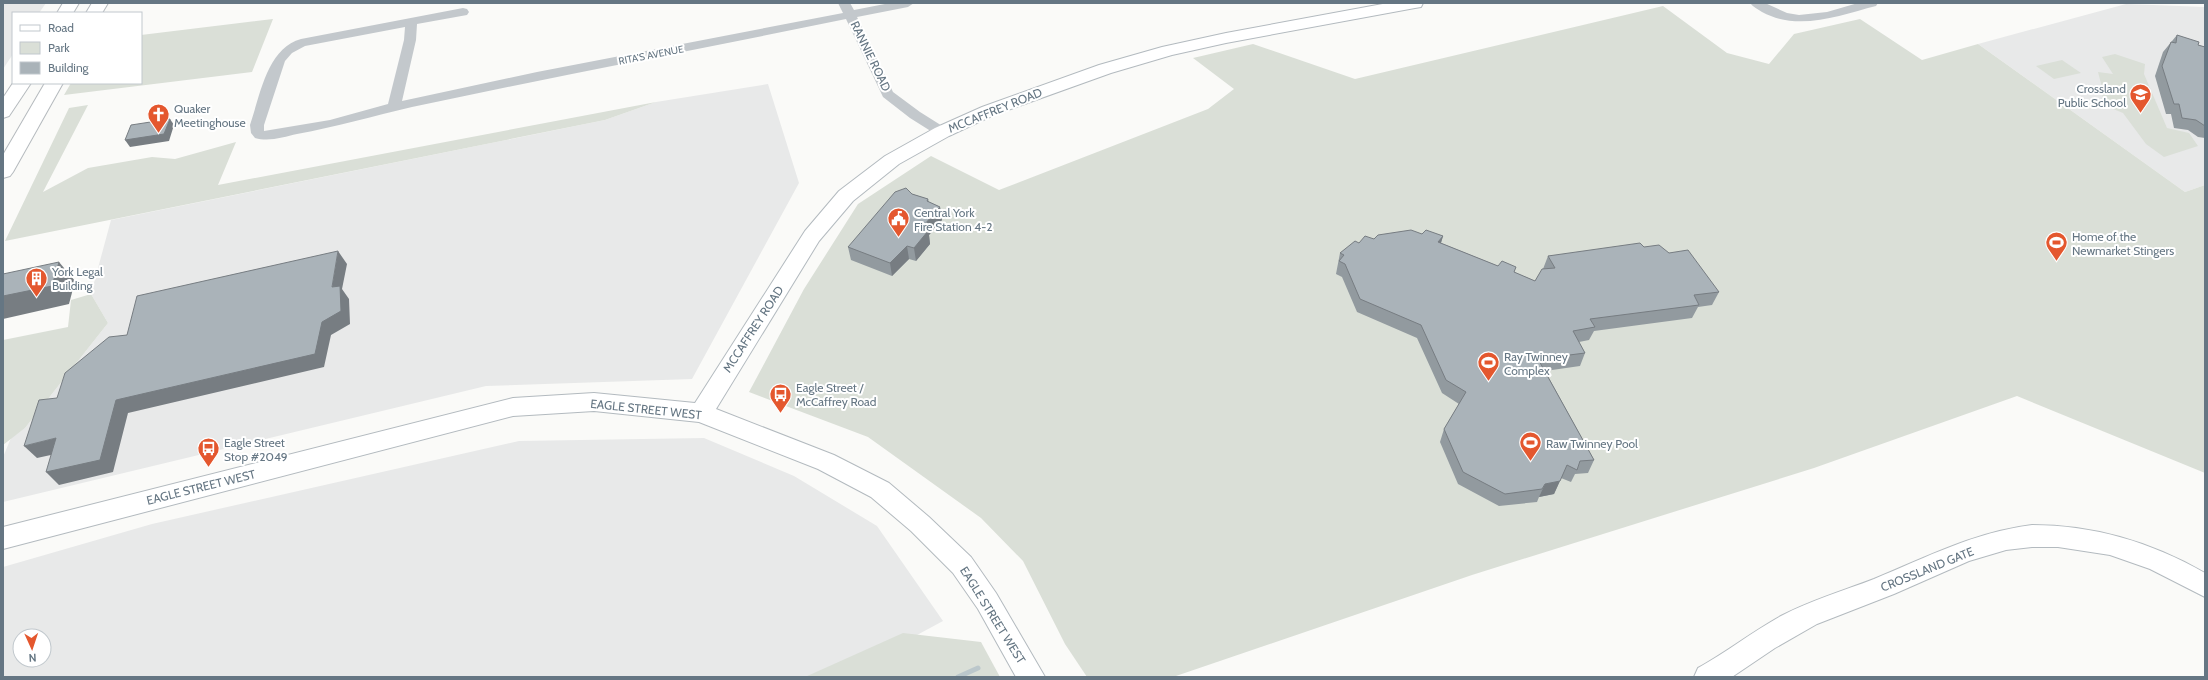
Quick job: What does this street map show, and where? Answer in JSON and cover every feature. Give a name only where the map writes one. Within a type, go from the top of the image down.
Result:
[{"type":"street","points":[[66,12],[71,3]]},
{"type":"street","points":[[95,12],[100,3]]},
{"type":"street","name":"RANNIE ROAD","points":[[844,3],[888,94],[942,132]]},
{"type":"street","name":"RITA'S AVENUE","points":[[412,22],[301,43],[288,50],[279,60],[256,125],[258,133],[260,135],[285,133],[332,124],[394,107],[537,76],[668,52],[908,3]]},
{"type":"street","name":"MCCAFFREY ROAD","points":[[701,413],[812,236],[846,196],[892,160],[942,132],[1044,90],[1168,51],[1415,3]]},
{"type":"street","points":[[1756,3],[1770,13],[1799,20],[1872,3]]},
{"type":"street","points":[[394,107],[410,40],[412,22],[463,12]]},
{"type":"street","points":[[3,112],[21,84]]},
{"type":"street","points":[[3,172],[53,84]]},
{"type":"street","name":"EAGLE STREET WEST","points":[[3,538],[513,407],[594,402],[701,413],[826,462],[880,490],[920,524],[962,565],[987,600],[1031,677]]},
{"type":"street","name":"CROSSLAND GATE","points":[[1708,677],[1766,639],[1814,613],[1884,586],[1945,559],[2006,539],[2043,536],[2082,537],[2124,549],[2176,568],[2205,586]]},
{"type":"shaded area","points":[[3,3],[46,3],[40,12],[12,12],[12,56],[3,69]]},
{"type":"shaded area","name":"Crossland Public School","points":[[2126,4],[2205,7],[2205,185],[2185,192],[1978,44]]},
{"type":"shaded area","points":[[768,84],[799,183],[692,379],[486,386],[3,502],[3,457],[11,438],[25,428],[108,323],[91,294],[111,220],[605,120],[656,102]]},
{"type":"shaded area","points":[[704,438],[794,476],[877,526],[943,621],[839,677],[3,677],[3,567],[152,524],[519,441]]},
{"type":"green space","points":[[1663,6],[1727,53],[1769,64],[1794,34],[1860,19],[1922,60],[1978,44],[2185,192],[2205,185],[2205,473],[2017,396],[1814,468],[1472,575],[1173,677],[1087,677],[1065,644],[1023,561],[981,518],[868,437],[749,392],[804,289],[858,204],[931,156],[999,190],[1208,109],[1234,89],[1193,58],[1253,44],[1355,79]]},
{"type":"green space","points":[[273,19],[252,72],[64,95],[70,84],[142,84],[142,35]]},
{"type":"green space","points":[[2115,54],[2145,64],[2144,74],[2167,128],[2189,133],[2198,146],[2164,157],[2146,144],[2123,113],[2101,104],[2103,91],[2098,72],[2113,74],[2102,57]]},
{"type":"green space","points":[[2062,60],[2081,73],[2054,79],[2036,66]]},
{"type":"green space","points":[[656,102],[605,120],[5,241],[69,108],[88,105],[43,192],[88,168],[152,157],[175,159],[236,142],[218,185]]},
{"type":"green space","points":[[91,294],[108,323],[25,428],[3,445],[3,340],[68,327],[71,300]]},
{"type":"green space","points":[[903,633],[981,642],[1000,677],[805,677]]},
{"type":"building","points":[[2177,35],[2199,42],[2198,45],[2205,47],[2205,126],[2196,120],[2182,118],[2179,104],[2174,104],[2162,66],[2171,42],[2176,43]]},
{"type":"building","points":[[170,119],[164,134],[125,140],[131,125]]},
{"type":"building","name":"Central York Fire Station 4-2","points":[[906,188],[912,194],[928,199],[927,201],[940,207],[924,225],[928,231],[914,248],[907,246],[890,263],[848,247],[895,192]]},
{"type":"building","name":"Ray Twinney Complex","points":[[1411,230],[1422,234],[1426,230],[1443,236],[1438,242],[1498,266],[1502,261],[1516,267],[1514,272],[1535,281],[1542,269],[1555,268],[1548,256],[1640,243],[1644,247],[1659,245],[1669,253],[1688,250],[1719,292],[1694,295],[1699,305],[1590,319],[1595,327],[1573,331],[1585,353],[1538,359],[1594,460],[1580,461],[1577,470],[1567,465],[1560,481],[1545,484],[1542,489],[1505,494],[1463,472],[1444,429],[1466,392],[1446,380],[1421,325],[1360,299],[1345,264],[1339,261],[1344,255],[1340,253],[1355,241],[1359,243],[1365,236],[1374,239],[1378,235]]},
{"type":"building","points":[[338,251],[332,287],[340,286],[341,311],[322,322],[315,354],[116,400],[100,460],[46,472],[56,438],[24,446],[39,400],[57,398],[65,373],[109,337],[127,335],[137,296]]},
{"type":"building","points":[[59,262],[52,286],[3,296],[3,274]]},
{"type":"waterway","points":[[958,677],[978,668]]},
{"type":"place","name":"Crossland Public School","points":[[2141,114]]},
{"type":"place","name":"Quaker Meetinghouse","points":[[158,134]]},
{"type":"place","name":"Central York Fire Station 4-2","points":[[898,238]]},
{"type":"place","name":"Home of the Newmarket Stingers","points":[[2056,262]]},
{"type":"place","name":"York Legal Building","points":[[37,298]]},
{"type":"place","name":"Ray Twinney Complex","points":[[1488,382]]},
{"type":"place","name":"Eagle Street / McCaffrey Road","points":[[780,414]]},
{"type":"place","name":"Raw Twinney Pool","points":[[1530,462]]},
{"type":"place","name":"Eagle Street Stop #2049","points":[[208,468]]}]
